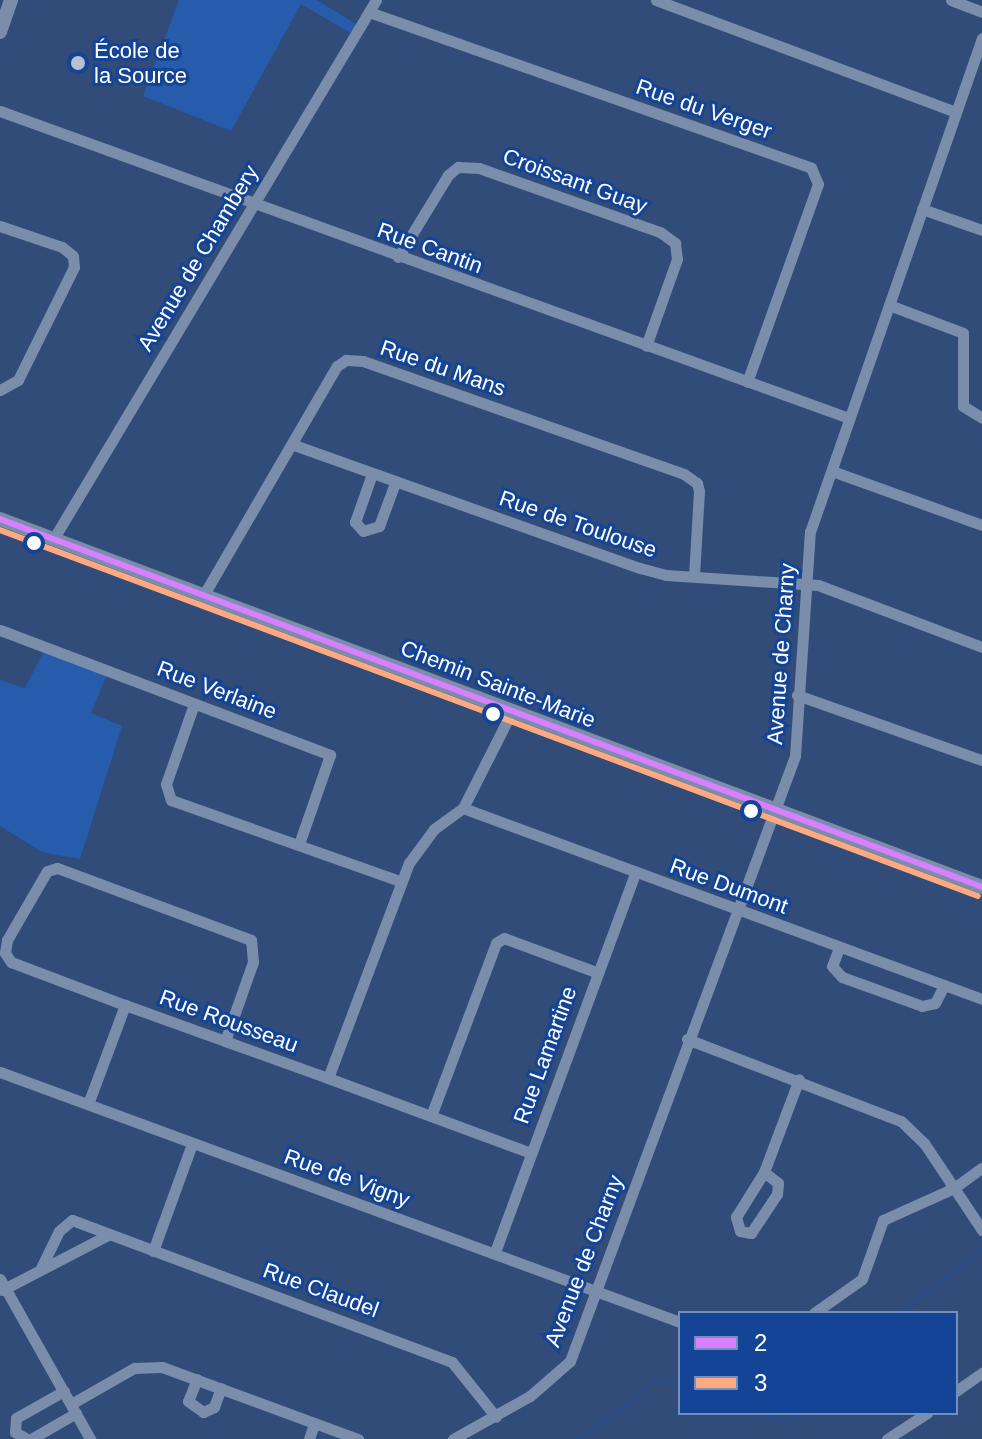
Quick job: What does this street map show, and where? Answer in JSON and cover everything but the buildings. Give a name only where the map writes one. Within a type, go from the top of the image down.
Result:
[{"type":"street","points":[[0,32],[11,0]]},
{"type":"street","name":"Avenue de Chambery","points":[[54,538],[376,0]]},
{"type":"street","points":[[656,0],[955,112]]},
{"type":"street","points":[[951,0],[982,12]]},
{"type":"street","name":"Rue du Verger","points":[[369,12],[811,168],[818,184],[747,382]]},
{"type":"street","name":"Avenue de Charny","points":[[453,1439],[496,1417],[570,1361],[735,908],[795,756],[810,532],[982,38]]},
{"type":"street","name":"Rue Cantin","points":[[0,111],[849,418]]},
{"type":"street","name":"Croissant Guay","points":[[398,257],[448,175],[458,167],[479,168],[660,232],[675,243],[677,259],[646,346]]},
{"type":"street","points":[[922,209],[982,230]]},
{"type":"street","points":[[0,226],[62,247],[73,256],[74,267],[18,380],[0,390]]},
{"type":"street","points":[[889,305],[963,333],[963,406],[982,418]]},
{"type":"street","name":"Rue du Mans","points":[[203,596],[294,445],[337,366],[346,360],[363,361],[684,474],[697,483],[699,491],[694,576]]},
{"type":"street","name":"Rue de Toulouse","points":[[294,445],[640,568],[694,576],[805,584],[982,647]]},
{"type":"street","points":[[832,471],[982,525]]},
{"type":"street","points":[[372,474],[355,522],[363,531],[379,526],[395,483]]},
{"type":"street","name":"Chemin Sainte-Marie","points":[[0,519],[774,812],[982,887]]},
{"type":"street","name":"Rue Verlaine","points":[[0,630],[330,755],[299,844]]},
{"type":"street","points":[[797,695],[982,760]]},
{"type":"street","points":[[194,704],[165,793],[171,800],[400,881]]},
{"type":"street","points":[[328,1078],[400,881],[434,829],[463,808],[511,713]]},
{"type":"street","name":"Rue Dumont","points":[[463,808],[982,999]]},
{"type":"street","name":"Rue Rousseau","points":[[225,1041],[253,962],[251,940],[57,868],[47,871],[7,940],[5,953],[11,962],[125,1005],[531,1153]]},
{"type":"street","name":"Rue Lamartine","points":[[495,1252],[635,873]]},
{"type":"street","points":[[431,1116],[496,943],[504,938],[596,972]]},
{"type":"street","points":[[839,948],[832,966],[842,977],[922,1006],[935,1003],[944,985]]},
{"type":"street","points":[[88,1104],[125,1005]]},
{"type":"street","points":[[687,1039],[799,1079],[901,1121],[954,1188],[982,1230]]},
{"type":"street","name":"Rue de Vigny","points":[[0,1072],[678,1321]]},
{"type":"street","points":[[764,1172],[778,1183],[777,1194],[751,1233],[740,1231],[736,1217],[764,1172],[799,1079]]},
{"type":"street","points":[[153,1251],[192,1144]]},
{"type":"street","points":[[817,1311],[862,1279],[883,1220],[954,1188],[982,1168]]},
{"type":"street","name":"Rue Claudel","points":[[41,1268],[65,1222],[72,1220],[452,1362],[496,1417]]},
{"type":"street","points":[[90,1439],[2,1286],[108,1235]]},
{"type":"street","points":[[64,1391],[16,1418],[15,1432],[29,1439],[134,1368],[162,1367],[358,1439]]},
{"type":"street","points":[[958,1390],[982,1373]]},
{"type":"street","points":[[197,1379],[188,1401],[203,1412],[214,1407],[221,1388]]},
{"type":"street","points":[[887,1439],[924,1415]]},
{"type":"street","points":[[309,1439],[314,1424]]},
{"type":"shaded area","points":[[179,0],[317,0],[359,26],[354,35],[301,4],[231,131],[143,96]]},
{"type":"shaded area","points":[[46,647],[109,670],[91,713],[122,726],[80,859],[42,852],[0,826],[0,680],[25,688]]},
{"type":"waterway","points":[[902,1311],[982,1250]]},
{"type":"waterway","points":[[576,1439],[631,1402],[655,1378],[678,1386]]},
{"type":"waterway","points":[[763,1415],[786,1423],[800,1415]]},
{"type":"transit line","name":"2","points":[[0,519],[982,887]]},
{"type":"transit line","name":"3","points":[[0,530],[978,896]]},
{"type":"place","name":"École de la Source","points":[[78,63]]}]
